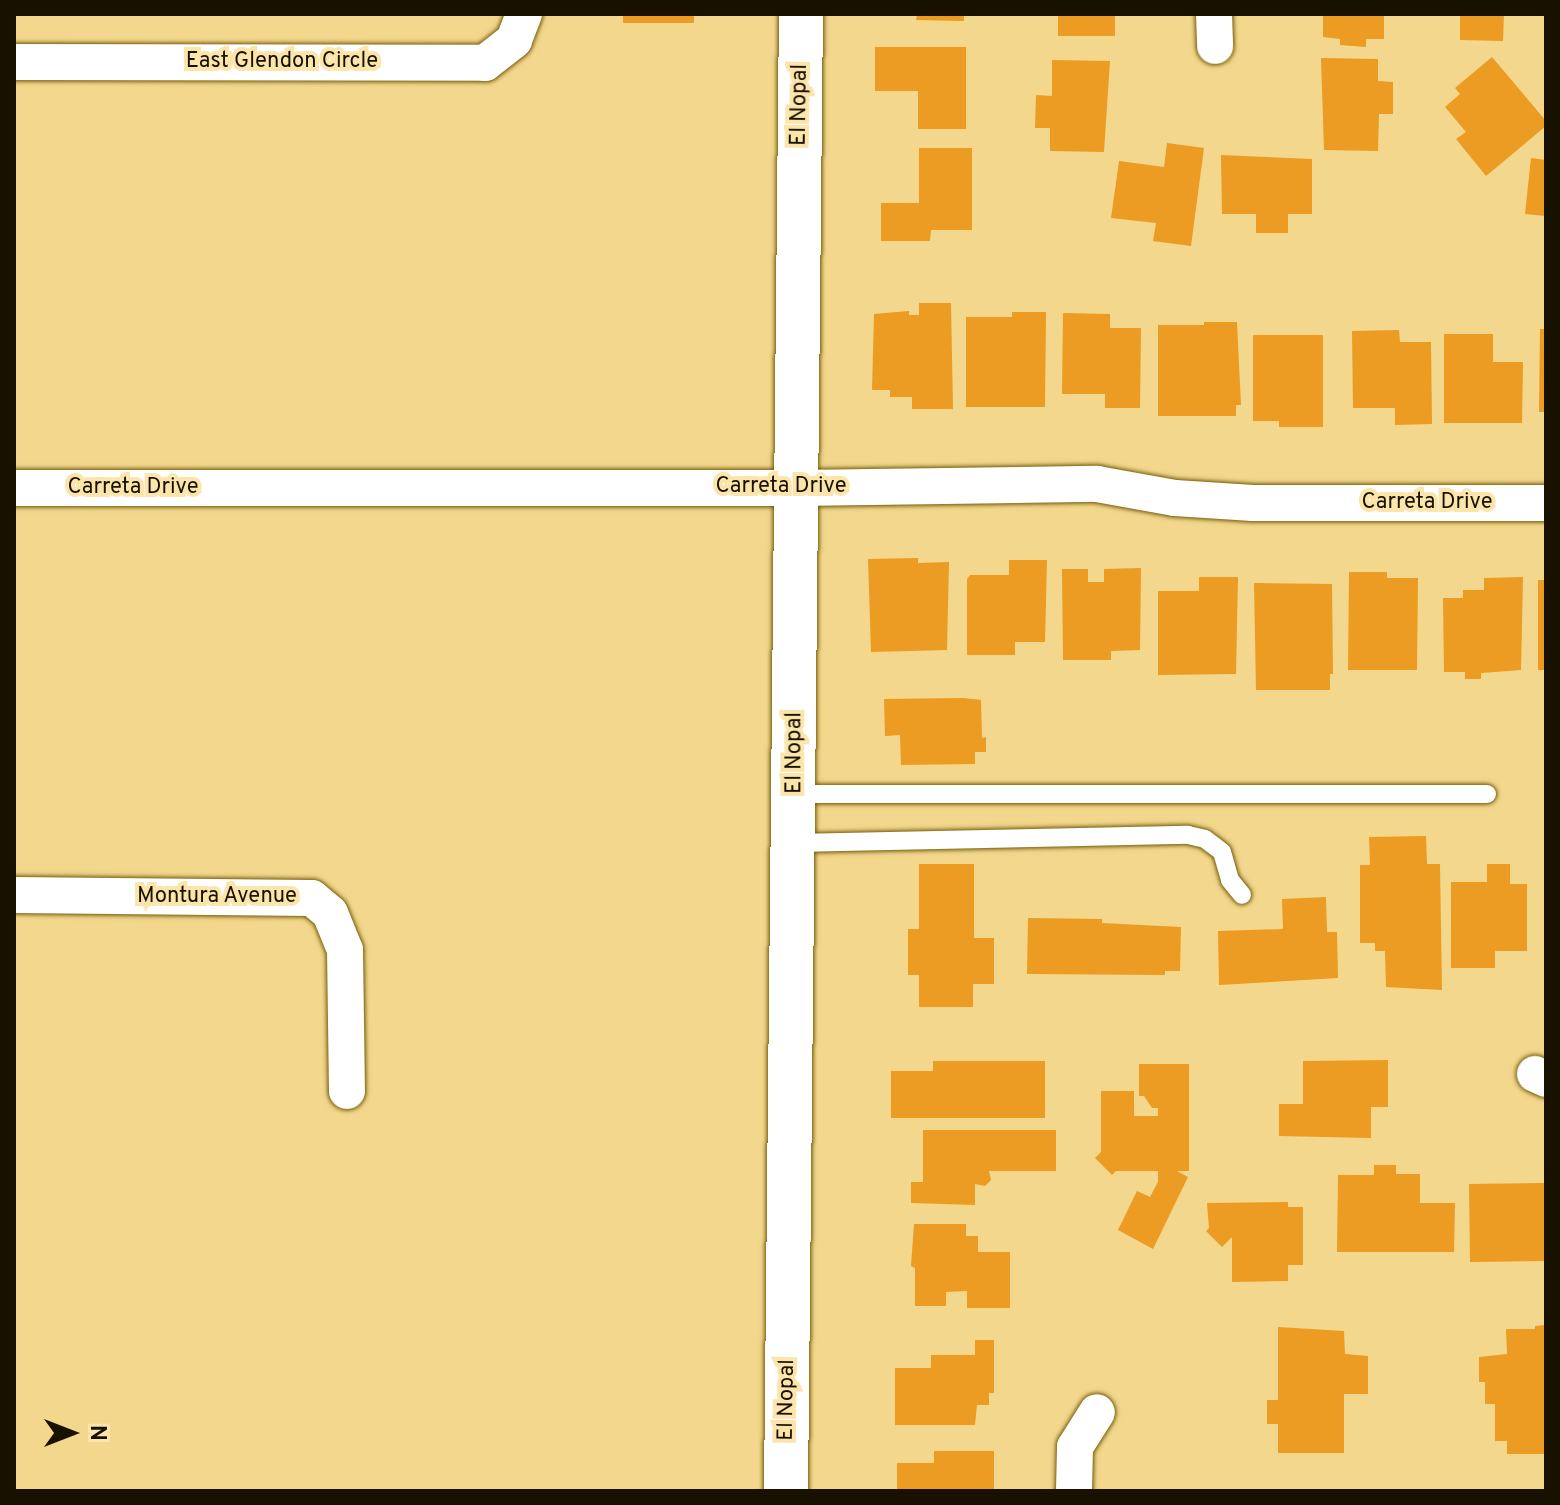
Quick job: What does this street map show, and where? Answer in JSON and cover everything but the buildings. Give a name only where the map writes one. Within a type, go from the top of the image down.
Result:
[{"type":"main road","name":"El Nopal","points":[[786,1491],[801,14]]},
{"type":"street","name":"East Glendon Circle","points":[[14,62],[485,63],[514,40],[524,14]]},
{"type":"street","name":"Carreta Drive","points":[[14,488],[797,488],[1097,484],[1175,498],[1253,503],[1546,503]]},
{"type":"street","name":"Montura Avenue","points":[[14,895],[312,898],[330,913],[345,950],[347,1091]]},
{"type":"street","points":[[1074,1491],[1075,1447],[1097,1412]]},
{"type":"lane","points":[[794,794],[1487,794]]},
{"type":"lane","points":[[794,843],[1188,835],[1205,839],[1222,852],[1230,880],[1242,895]]}]
